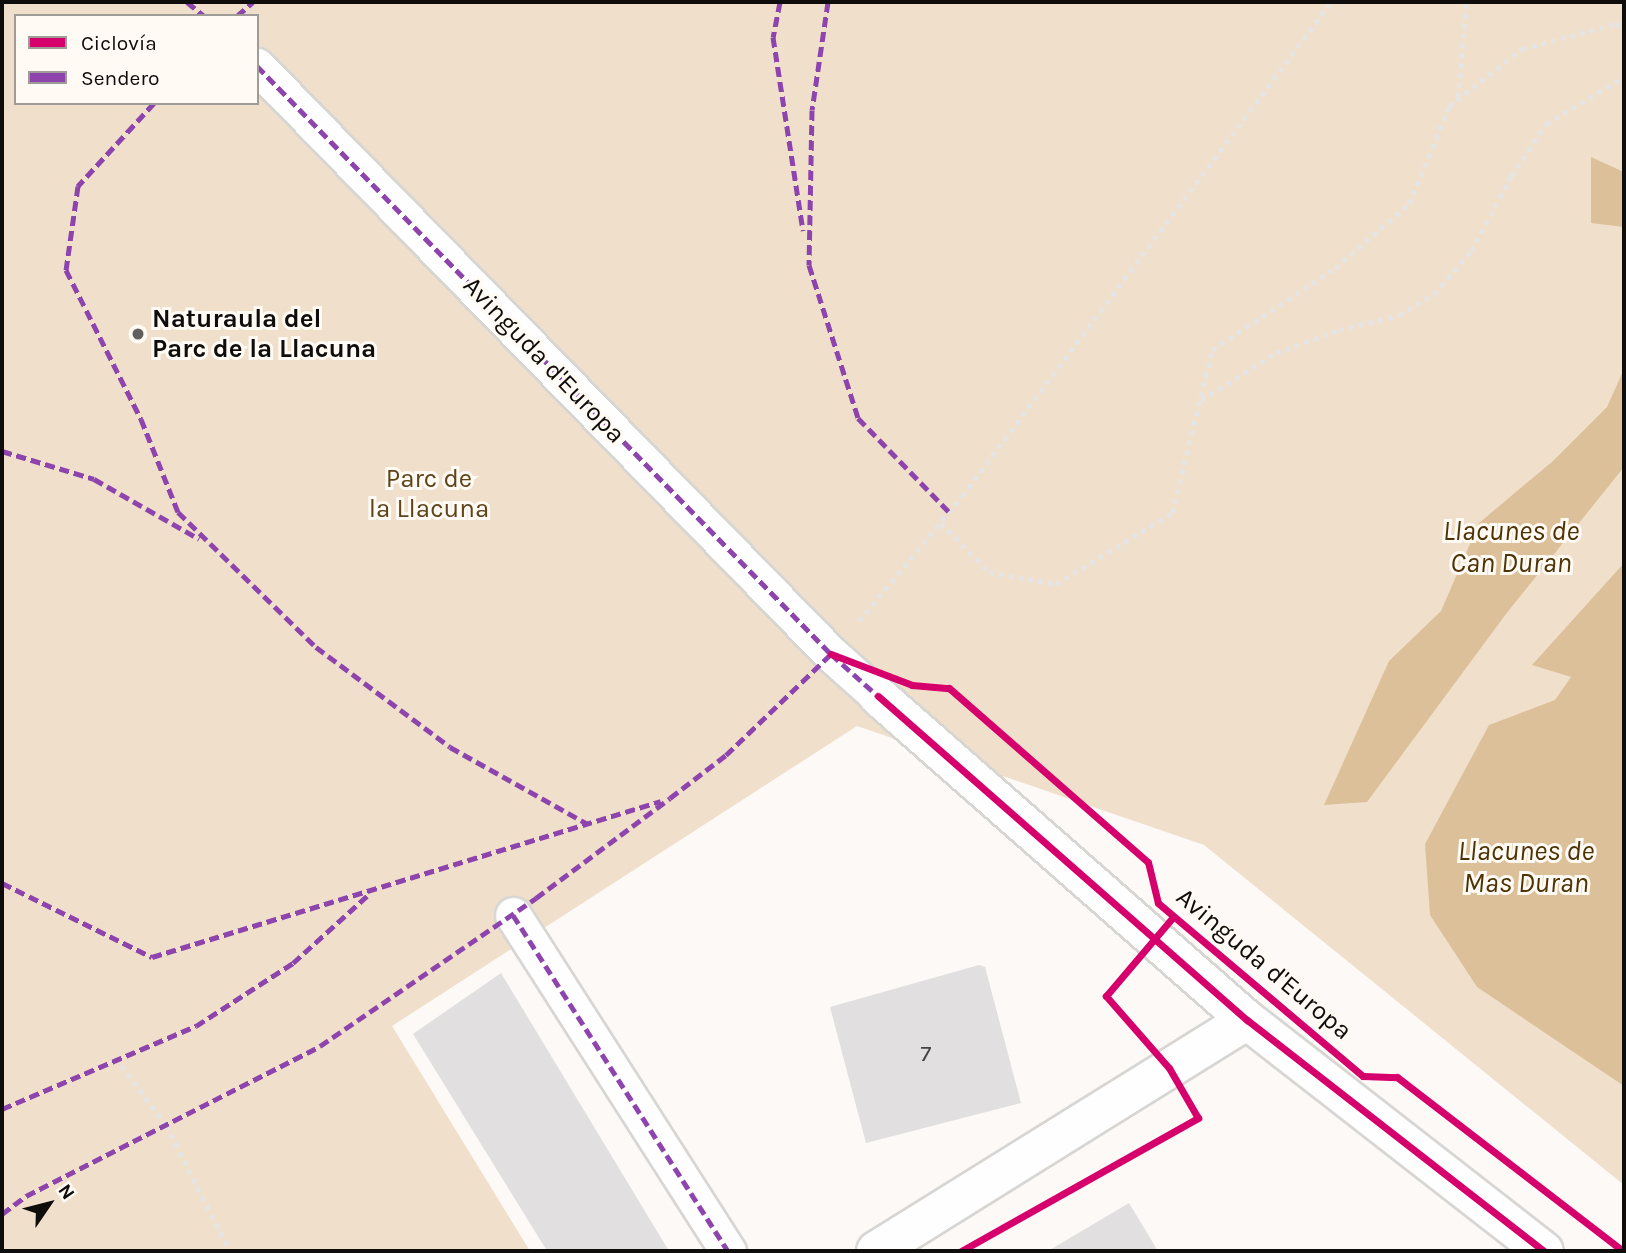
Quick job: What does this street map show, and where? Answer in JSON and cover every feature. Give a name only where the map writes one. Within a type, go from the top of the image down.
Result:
[{"type":"street","name":"Avinguda d'Europa","points":[[259,68],[831,654],[1247,1020],[1544,1251]]},
{"type":"street","points":[[513,915],[728,1251]]},
{"type":"street","points":[[876,1251],[1247,1020]]},
{"type":"path","points":[[831,654],[941,523],[1331,2]]},
{"type":"path","points":[[1458,99],[1466,2]]},
{"type":"path","points":[[941,523],[989,572],[1056,584],[1172,513],[1213,351],[1335,268],[1409,204],[1448,106],[1521,49],[1615,24],[1624,26]]},
{"type":"path","points":[[1200,400],[1276,353],[1339,330],[1399,315],[1434,294],[1471,251],[1546,124],[1624,76]]},
{"type":"path","points":[[116,1057],[166,1125],[230,1251]]},
{"type":"green space","name":"Parc de la Llacuna","points":[[2,2],[1624,2],[1624,1185],[1204,845],[857,726],[392,1026],[530,1251],[2,1251]]},
{"type":"water","points":[[1591,157],[1624,172],[1624,227],[1591,223]]},
{"type":"water","name":"Llacunes de Can Duran","points":[[1624,369],[1624,467],[1506,614],[1367,802],[1324,805],[1389,661],[1441,611],[1479,523],[1553,461],[1607,407]]},
{"type":"water","name":"Llacunes de Mas Duran","points":[[1624,563],[1624,1086],[1477,987],[1430,915],[1425,844],[1489,725],[1555,700],[1571,677],[1532,665]]},
{"type":"building","points":[[979,965],[985,967],[1021,1103],[866,1143],[830,1007]]},
{"type":"building","points":[[501,973],[669,1251],[547,1251],[413,1034]]},
{"type":"building","points":[[1129,1203],[1158,1251],[1048,1251]]},
{"type":"marked path","points":[[187,2],[202,14]]},
{"type":"marked path","points":[[239,14],[253,2]]},
{"type":"marked path","points":[[780,2],[773,37],[803,231]]},
{"type":"marked path","points":[[828,2],[812,110],[809,265],[858,418],[949,512]]},
{"type":"marked path","points":[[259,68],[831,654],[878,696]]},
{"type":"marked path","points":[[152,105],[78,186],[66,270],[141,419],[178,512],[316,647],[450,747],[588,824]]},
{"type":"marked path","points":[[2,451],[94,479],[199,539]]},
{"type":"marked path","points":[[2,1214],[26,1196],[320,1046],[536,898],[670,798],[726,755],[831,654]]},
{"type":"marked path","points":[[2,883],[152,957],[661,801]]},
{"type":"marked path","points":[[2,1109],[196,1026],[293,963],[367,896]]},
{"type":"marked path","points":[[513,915],[728,1251]]},
{"type":"cycle path","points":[[831,654],[912,685],[949,688],[1148,862],[1158,903],[1363,1076],[1397,1077],[1623,1251]]},
{"type":"cycle path","points":[[878,696],[1247,1020],[1544,1251]]},
{"type":"cycle path","points":[[961,1251],[1198,1118],[1169,1068],[1106,996],[1173,917]]},
{"type":"place","name":"Naturaula del Parc de la Llacuna","points":[[138,334]]}]
